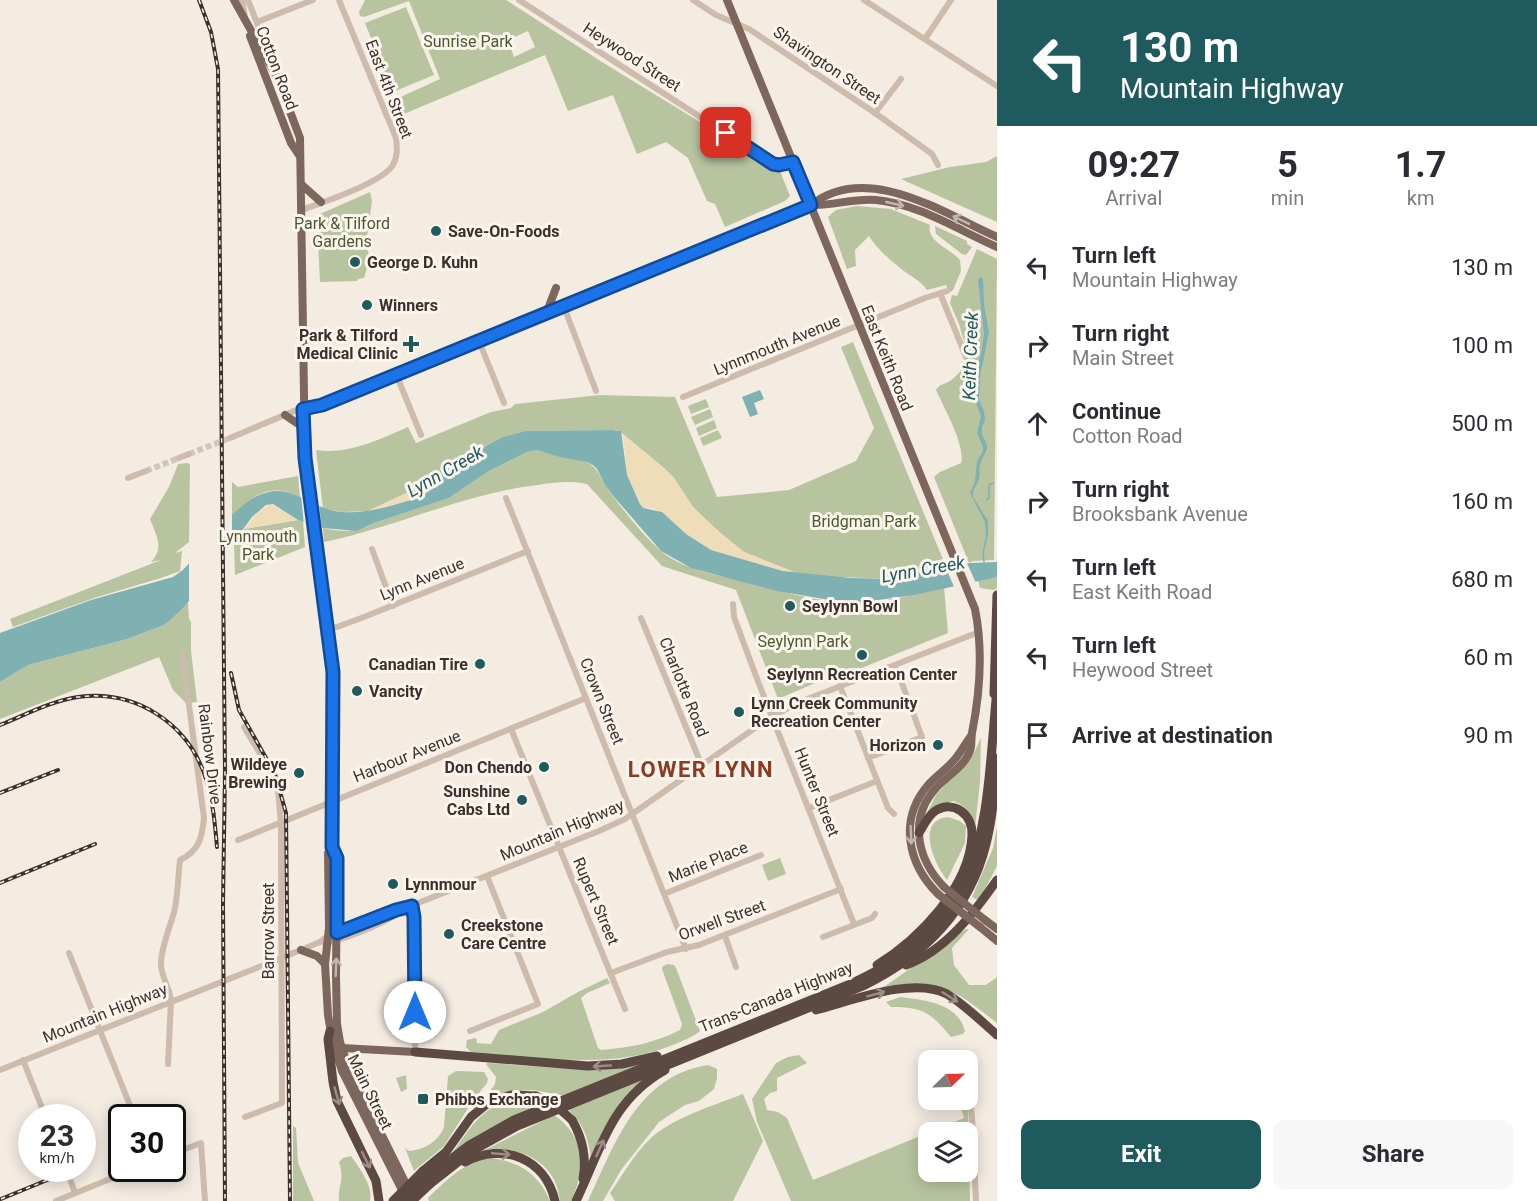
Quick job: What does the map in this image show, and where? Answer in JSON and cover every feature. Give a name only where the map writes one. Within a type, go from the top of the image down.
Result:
[{"type":"highway","points":[[993,732],[997,595]]},
{"type":"highway","name":"Trans-Canada Highway","points":[[778,1017],[889,965],[922,940],[948,910],[969,872],[979,843],[985,814],[997,689]]},
{"type":"highway","name":"Trans-Canada Highway","points":[[402,1201],[427,1177],[517,1126],[701,1048],[865,985],[895,969],[935,937],[954,914],[972,882],[989,831],[997,758]]},
{"type":"highway","points":[[778,1017],[885,960],[908,943],[938,912],[952,892],[963,869],[971,842],[971,823],[961,810],[945,807],[930,816],[919,833]]},
{"type":"highway","points":[[895,969],[921,960],[956,931],[972,914],[997,880]]},
{"type":"highway","points":[[778,1017],[890,991],[921,988],[947,994],[997,1035]]},
{"type":"highway","points":[[330,1031],[328,1039],[333,1082],[338,1101],[376,1181],[380,1201]]},
{"type":"highway","points":[[415,1052],[600,1066],[701,1048]]},
{"type":"highway","points":[[575,1201],[610,1126],[625,1102],[638,1088],[701,1048]]},
{"type":"highway","points":[[427,1177],[471,1118],[482,1107],[511,1095],[536,1096],[555,1105],[572,1120],[583,1144],[585,1163],[575,1201]]},
{"type":"highway","points":[[393,1201],[427,1177],[474,1157],[501,1152],[515,1155],[536,1168],[548,1182],[555,1201]]},
{"type":"highway","name":"Trans-Canada Highway","points":[[413,1201],[427,1177]]},
{"type":"main road","points":[[234,0],[246,23]]},
{"type":"main road","name":"East Keith Road","points":[[728,0],[970,596],[979,632],[979,664],[971,750],[963,763],[936,788],[926,803],[920,819],[919,833]]},
{"type":"main road","name":"Cotton Road","points":[[246,23],[277,77],[300,138],[303,409],[305,458],[314,534]]},
{"type":"main road","name":"Cotton Road","points":[[246,23],[255,54],[291,142],[299,156]]},
{"type":"main road","points":[[302,185],[321,202]]},
{"type":"main road","points":[[303,409],[317,407],[564,307],[811,205],[822,196],[840,191],[877,189],[897,192],[918,199],[997,237]]},
{"type":"main road","points":[[811,205],[825,206],[863,199],[897,203],[997,247]]},
{"type":"main road","points":[[546,314],[556,288]]},
{"type":"main road","points":[[285,415],[304,428]]},
{"type":"main road","name":"Main Street","points":[[314,534],[333,672],[332,847],[337,858],[336,1009],[342,1048],[350,1069],[413,1201]]},
{"type":"main road","points":[[972,735],[954,761],[922,793],[910,825],[911,842],[916,864],[926,881],[997,929]]},
{"type":"main road","points":[[919,833],[924,860],[941,890],[997,941]]},
{"type":"main road","name":"Main Street","points":[[332,847],[328,853],[325,940],[330,1031],[350,1088],[408,1201]]},
{"type":"main road","points":[[301,950],[317,956],[325,964]]},
{"type":"main road","points":[[337,1056],[342,1048],[415,1052]]},
{"type":"street","points":[[242,0],[246,23]]},
{"type":"street","points":[[248,0],[277,77]]},
{"type":"street","points":[[257,22],[313,0]]},
{"type":"street","name":"East 4th Street","points":[[321,202],[374,182],[393,167],[398,151],[396,138],[339,0]]},
{"type":"street","name":"Heywood Street","points":[[519,0],[773,164],[793,162]]},
{"type":"street","name":"Shavington Street","points":[[693,0],[716,15],[749,29],[875,113],[932,154],[938,165]]},
{"type":"street","points":[[864,0],[997,86]]},
{"type":"street","points":[[926,39],[951,0]]},
{"type":"street","points":[[875,113],[901,79]]},
{"type":"street","points":[[302,210],[321,202]]},
{"type":"street","name":"Lynnmouth Avenue","points":[[683,397],[947,291]]},
{"type":"street","points":[[940,293],[966,357]]},
{"type":"street","points":[[564,307],[596,390]]},
{"type":"street","points":[[479,340],[504,403]]},
{"type":"street","points":[[396,374],[421,435]]},
{"type":"street","points":[[230,438],[303,409]]},
{"type":"street","points":[[179,458],[189,454]]},
{"type":"street","points":[[128,478],[146,471]]},
{"type":"street","name":"Crown Street","points":[[506,498],[686,949]]},
{"type":"street","points":[[372,549],[393,606]]},
{"type":"street","name":"Lynn Avenue","points":[[326,628],[337,627],[393,606],[528,551]]},
{"type":"street","name":"Hunter Street","points":[[734,604],[734,617],[854,924]]},
{"type":"street","name":"Charlotte Road","points":[[641,618],[702,766]]},
{"type":"street","name":"Mountain Highway","points":[[0,1070],[325,940],[375,926],[398,915],[403,909],[559,848],[633,815],[772,716],[840,686],[979,632]]},
{"type":"street","name":"Rainbow Drive","points":[[171,1001],[161,964],[175,907],[180,861],[191,855],[198,846],[202,836],[204,818],[182,653]]},
{"type":"street","points":[[868,758],[922,737],[897,670],[901,662]]},
{"type":"street","points":[[888,667],[897,670]]},
{"type":"street","points":[[840,686],[888,808],[894,814]]},
{"type":"street","name":"Harbour Avenue","points":[[238,840],[586,698]]},
{"type":"street","name":"Barrow Street","points":[[244,727],[278,789],[282,1103],[245,1117]]},
{"type":"street","name":"Rupert Street","points":[[510,729],[625,1009]]},
{"type":"street","points":[[809,808],[877,781]]},
{"type":"street","name":"Marie Place","points":[[664,894],[761,855]]},
{"type":"street","points":[[470,1031],[538,1004],[487,876]]},
{"type":"street","name":"Orwell Street","points":[[611,973],[667,952],[686,949],[725,936],[841,889]]},
{"type":"street","points":[[412,906],[415,1052]]},
{"type":"street","points":[[823,937],[872,918],[875,914]]},
{"type":"street","points":[[725,936],[736,967]]},
{"type":"street","points":[[69,952],[129,1104]]},
{"type":"street","points":[[168,1065],[171,1001]]},
{"type":"street","points":[[23,1060],[40,1104]]},
{"type":"street","points":[[971,1110],[976,1201]]},
{"type":"street","points":[[186,1149],[201,1143],[205,1201]]},
{"type":"street","points":[[56,1201],[108,1180]]},
{"type":"street","points":[[71,1182],[75,1193]]},
{"type":"green space","name":"Sunrise Park","points":[[365,0],[506,0],[780,171],[790,196],[785,201],[725,227],[715,204],[707,201],[688,158],[666,142],[637,154],[613,95],[568,111],[545,55],[399,116],[394,100],[440,79],[409,1],[364,17],[360,16],[359,12]],"holes":[[[528,31],[535,47],[514,57],[508,40]]]},
{"type":"green space","points":[[406,7],[434,75],[393,92],[365,23]]},
{"type":"green space","points":[[997,156],[997,222],[901,179],[950,167],[986,162]]},
{"type":"green space","name":"Park & Tilford Gardens","points":[[370,192],[372,201],[366,245],[370,258],[364,278],[357,281],[320,282],[317,220],[320,214]]},
{"type":"green space","points":[[857,206],[891,209],[930,225],[935,241],[960,260],[961,271],[953,290],[949,293],[946,285],[927,290],[885,255],[869,236],[855,250],[856,266],[847,269],[828,217],[836,210]]},
{"type":"green space","points":[[935,226],[967,241],[967,244],[972,247],[966,255],[962,254],[936,234]]},
{"type":"green space","points":[[977,249],[997,259],[994,560],[969,563],[934,477],[961,463],[962,456],[957,437],[936,390],[955,377],[969,359],[950,303],[952,295],[957,296]]},
{"type":"green space","name":"Bridgman Park","points":[[853,342],[947,569],[892,579],[815,576],[794,572],[744,552],[708,523],[664,468],[618,430],[525,431],[502,437],[449,465],[428,483],[368,511],[344,512],[323,509],[316,450],[351,448],[408,427],[416,443],[491,412],[511,408],[515,404],[600,395],[675,397],[717,497],[789,490],[856,461],[874,428],[841,347]]},
{"type":"green space","points":[[706,399],[709,407],[691,414],[688,406]]},
{"type":"green space","points":[[710,409],[713,417],[695,425],[691,417]]},
{"type":"green space","points":[[714,420],[717,428],[699,436],[696,428]]},
{"type":"green space","points":[[718,430],[722,438],[703,446],[700,438]]},
{"type":"green space","name":"Seylynn Park","points":[[537,450],[591,464],[617,502],[648,538],[662,552],[692,568],[817,599],[853,603],[879,601],[944,587],[948,633],[827,682],[815,683],[778,699],[736,590],[662,566],[587,484],[547,483],[498,492],[324,542],[323,528],[343,531],[361,529],[449,498],[489,471],[527,452]]},
{"type":"green space","points":[[188,463],[190,465],[189,542],[175,553],[182,551],[180,571],[13,627],[10,619],[161,560],[151,562],[158,552],[158,541],[150,519],[169,487],[178,464]]},
{"type":"green space","points":[[298,476],[300,497],[280,491],[263,493],[247,502],[232,516],[232,482],[238,487]]},
{"type":"green space","name":"Lynnmouth Park","points":[[303,521],[305,547],[235,575],[234,545],[244,529]]},
{"type":"green space","points":[[997,577],[997,588],[994,590],[980,588],[978,580]]},
{"type":"green space","points":[[188,602],[197,702],[186,703],[173,690],[159,657],[0,719],[0,682],[28,665],[127,639],[164,625]]},
{"type":"green space","points":[[981,738],[980,782],[975,827],[968,811],[953,801],[927,813],[936,795],[974,753]]},
{"type":"green space","points":[[948,817],[966,826],[965,843],[947,880],[933,854],[930,834],[932,826],[938,820]]},
{"type":"green space","points":[[997,827],[997,866],[979,901],[972,897],[993,848]]},
{"type":"green space","points":[[780,858],[786,874],[768,881],[762,865]]},
{"type":"green space","points":[[969,929],[952,948],[954,965],[969,985],[986,985],[997,977],[997,1023],[968,1001],[944,988],[917,984],[881,989]]},
{"type":"green space","points":[[668,964],[676,968],[700,1031],[680,1042],[633,1056],[584,1060],[485,1054],[471,1052],[466,1047],[467,1040],[476,1038],[477,1043],[491,1044],[499,1030],[543,1012],[607,978],[610,983],[581,998],[598,1048],[601,1050],[631,1046],[671,1035],[680,1030],[682,1024],[662,969]]},
{"type":"green space","points":[[900,997],[929,1002],[948,1009],[955,1014],[965,1031],[963,1034],[951,1037],[925,1013],[911,1008],[891,1007],[886,1002]]},
{"type":"green space","points":[[799,1055],[807,1063],[777,1078],[777,1091],[770,1093],[764,1099],[767,1110],[778,1112],[787,1118],[813,1180],[918,1137],[918,1182],[970,1182],[970,1201],[791,1201],[757,1122],[752,1099],[776,1063]]},
{"type":"green space","points":[[486,1064],[557,1068],[636,1064],[637,1067],[565,1096],[533,1090],[510,1092],[476,1110],[495,1084],[496,1077]]},
{"type":"green space","points":[[708,1065],[717,1069],[714,1089],[699,1101],[685,1105],[659,1122],[621,1170],[603,1201],[588,1201],[619,1136],[646,1098],[663,1083],[684,1072]]},
{"type":"green space","points":[[456,1071],[484,1072],[488,1079],[487,1083],[444,1146],[414,1171],[405,1148],[409,1151],[425,1147],[442,1132],[448,1076]]},
{"type":"green space","points":[[406,1075],[407,1089],[401,1092],[396,1078]]},
{"type":"green space","points":[[642,1078],[643,1080],[624,1097],[610,1118],[591,1164],[582,1126],[566,1108]]},
{"type":"green space","points":[[743,1094],[763,1141],[733,1201],[615,1201],[610,1193],[637,1153],[657,1133],[692,1113]]},
{"type":"green space","points":[[510,1099],[526,1099],[530,1110],[453,1152],[471,1127],[484,1114]]},
{"type":"green space","points":[[961,1110],[968,1110],[968,1122],[954,1122],[964,1118]]},
{"type":"green space","points":[[554,1115],[572,1133],[580,1154],[579,1177],[571,1201],[560,1201],[552,1176],[534,1159],[511,1150],[485,1150]]},
{"type":"green space","points":[[293,1126],[296,1128],[298,1163],[314,1201],[293,1201]]},
{"type":"green space","points":[[351,1156],[368,1183],[370,1201],[339,1201],[341,1173],[339,1162]]},
{"type":"green space","points":[[491,1158],[520,1166],[527,1171],[540,1183],[550,1201],[429,1201],[428,1198],[443,1183],[465,1167]]},
{"type":"sand","points":[[623,435],[674,478],[693,507],[727,539],[744,552],[794,572],[711,550],[686,534],[662,512],[652,508],[643,508],[627,475]]},
{"type":"sand","points":[[428,483],[419,498],[368,511]]},
{"type":"sand","points":[[271,504],[298,520],[244,529],[258,512]]},
{"type":"water","points":[[980,277],[983,279],[984,305],[989,332],[980,376],[979,400],[984,411],[982,435],[987,450],[980,465],[980,477],[973,497],[988,521],[988,536],[985,522],[970,493],[975,482],[977,461],[983,451],[977,433],[981,416],[975,401],[977,367],[984,334],[978,280]]},
{"type":"water","points":[[760,390],[764,399],[754,403],[758,414],[750,417],[742,397]]},
{"type":"water","name":"Lynn Creek","points":[[525,431],[621,431],[627,475],[643,508],[662,512],[686,534],[711,550],[783,571],[851,578],[892,579],[970,563],[997,562],[997,577],[914,595],[864,602],[841,602],[777,591],[691,568],[661,551],[615,498],[593,465],[537,450],[527,452],[489,471],[449,498],[357,531],[323,528],[298,520],[273,504],[266,505],[252,517],[198,591],[164,625],[127,639],[28,665],[0,682],[0,633],[91,600],[173,577],[183,570],[228,519],[257,496],[280,491],[331,510],[353,512],[372,510],[419,498],[437,473],[502,437]]},
{"type":"pier","points":[[301,495],[319,504],[322,530],[304,525]]},
{"type":"pier","points":[[232,512],[232,552],[189,606],[189,559]]},
{"type":"pier","points":[[966,561],[976,583],[955,589],[945,566]]},
{"type":"waterway","points":[[987,500],[989,485],[993,483]]},
{"type":"waterway","name":"Keith Creek","points":[[984,562],[983,553],[987,535]]},
{"type":"tunnel","points":[[189,454],[230,438]]},
{"type":"tunnel","points":[[146,471],[179,458]]},
{"type":"railway","points":[[199,0],[211,32],[218,69],[225,772],[223,904],[225,1201]]},
{"type":"railway","points":[[231,673],[239,710],[275,774],[286,813],[290,1201]]},
{"type":"railway","points":[[0,725],[48,705],[78,697],[99,696],[120,699],[140,705],[157,714],[187,742],[198,759],[210,796],[217,847]]},
{"type":"railway","points":[[0,793],[58,770]]},
{"type":"railway","points":[[0,883],[95,844]]},
{"type":"railway","points":[[1,1199],[42,1182]]},
{"type":"place","name":"Save-On-Foods","points":[[436,231]]},
{"type":"place","name":"George D. Kuhn","points":[[355,262]]},
{"type":"place","name":"Winners","points":[[367,305]]},
{"type":"place","name":"Park & Tilford Medical Clinic","points":[[411,344]]},
{"type":"place","name":"Seylynn Bowl","points":[[790,606]]},
{"type":"place","name":"Seylynn Recreation Center","points":[[862,655]]},
{"type":"place","name":"Canadian Tire","points":[[480,664]]},
{"type":"place","name":"Vancity","points":[[357,691]]},
{"type":"place","name":"Lynn Creek Community Recreation Center","points":[[739,712]]},
{"type":"place","name":"Horizon","points":[[938,745]]},
{"type":"place","name":"Don Chendo","points":[[544,767]]},
{"type":"place","name":"Wildeye Brewing","points":[[299,773]]},
{"type":"place","name":"Sunshine Cabs Ltd","points":[[522,800]]},
{"type":"place","name":"Lynnmour","points":[[393,884]]},
{"type":"place","name":"Creekstone Care Centre","points":[[449,934]]},
{"type":"place","name":"Phibbs Exchange","points":[[423,1099]]},
{"type":"district","name":"LOWER LYNN","points":[[701,769]]},
{"type":"route","points":[[415,1012],[412,906],[337,933],[337,858],[332,847],[333,672],[305,458],[303,409],[315,408],[811,205],[793,162],[773,164],[726,133]]}]
